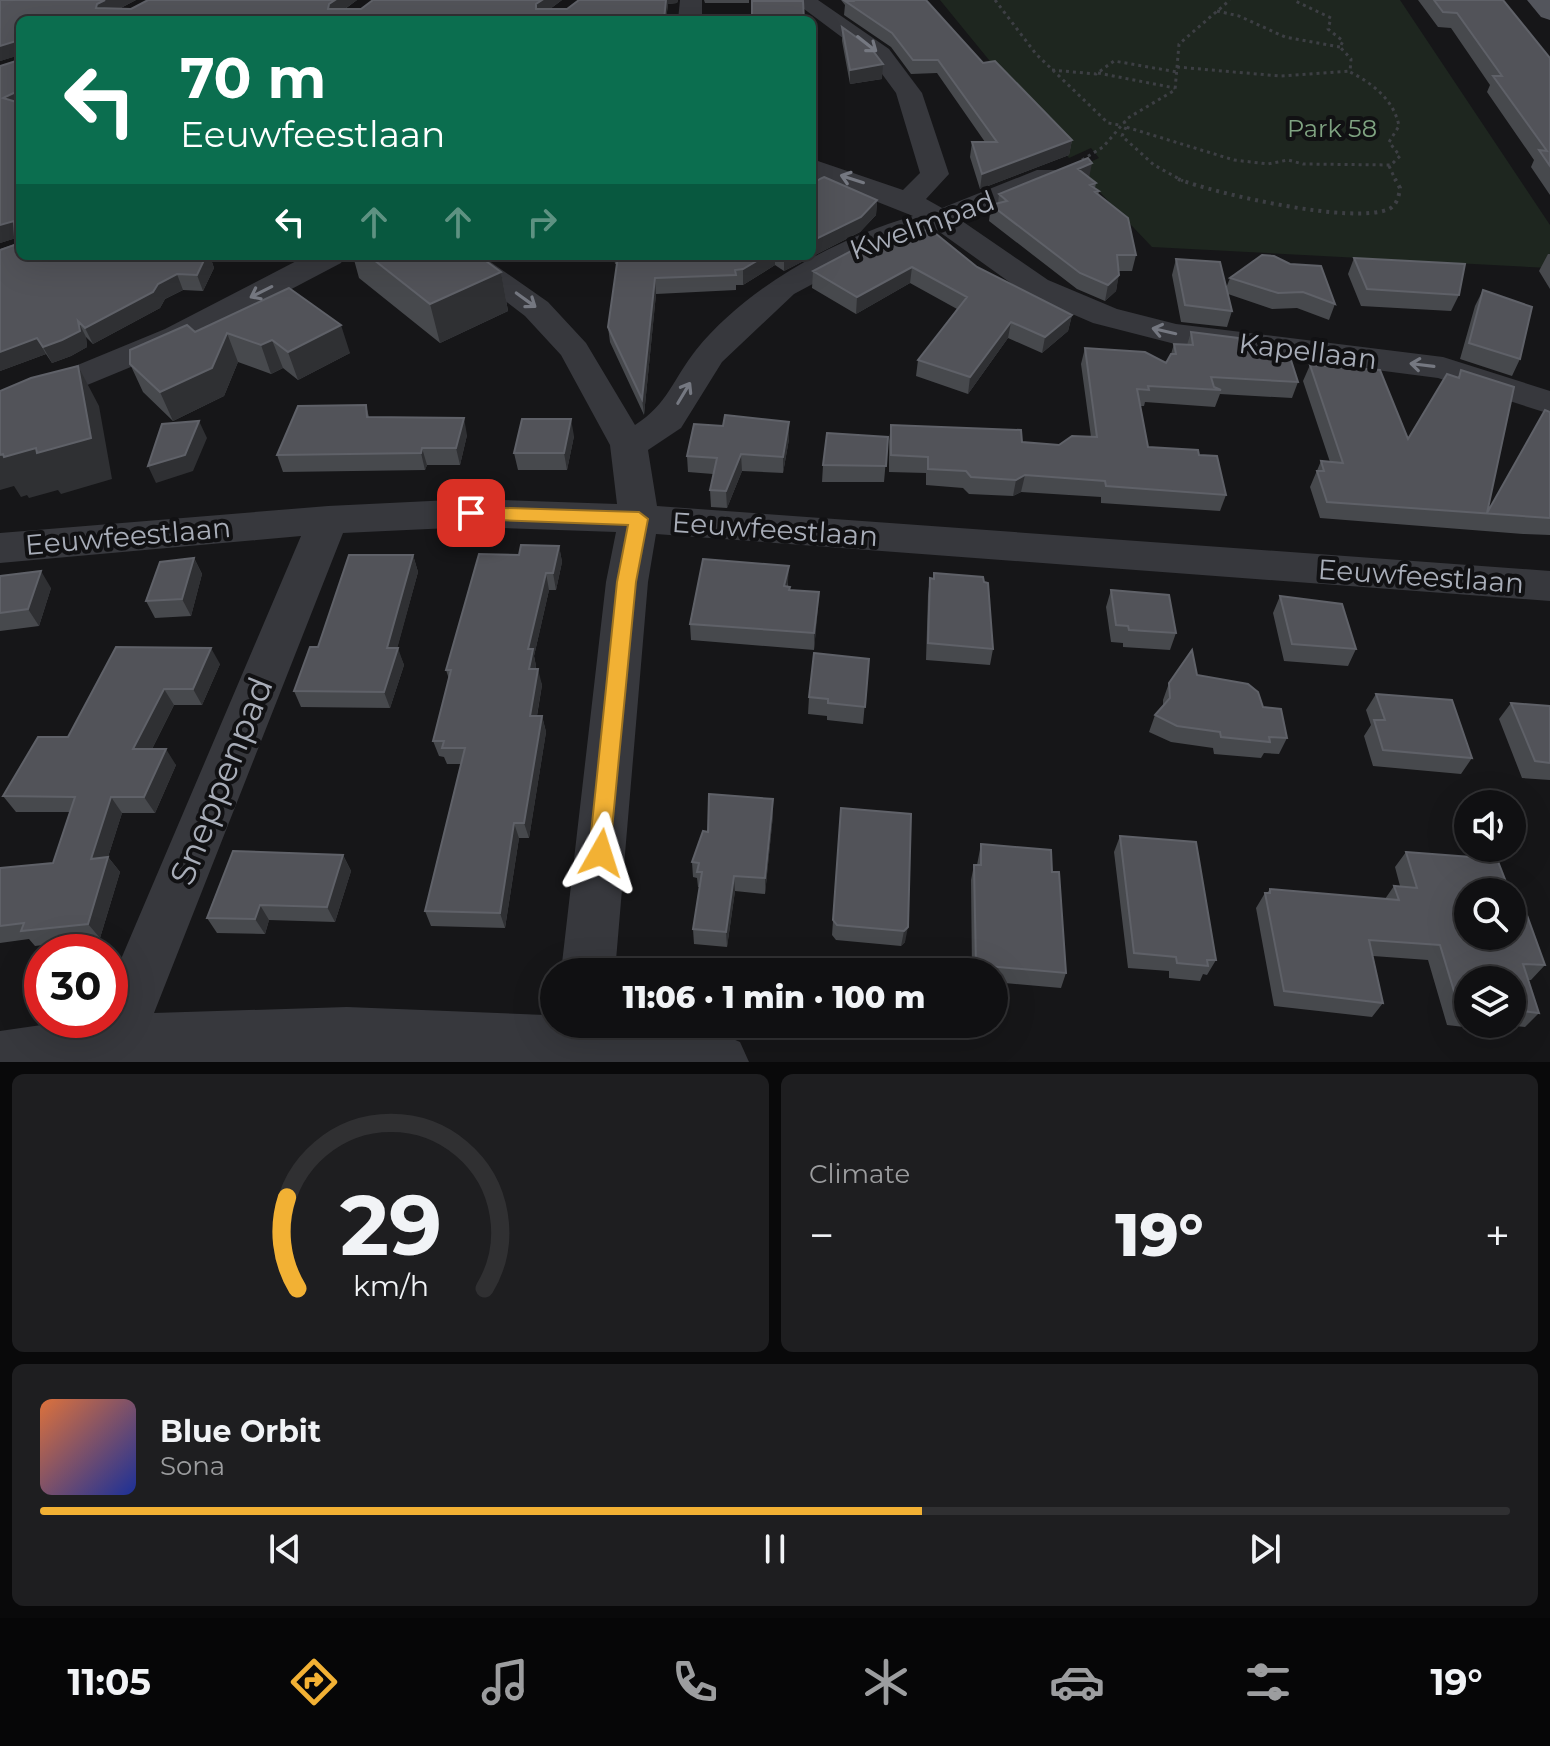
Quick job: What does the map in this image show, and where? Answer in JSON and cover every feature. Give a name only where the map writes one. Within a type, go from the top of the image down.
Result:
[{"type":"main road","points":[[1539,0],[1550,12]]},
{"type":"street","points":[[803,0],[880,54],[909,93],[935,174],[908,201]]},
{"type":"street","name":"Kwelmpad","points":[[629,445],[668,420],[709,356],[783,287],[852,250],[919,223],[940,219],[1074,164]]},
{"type":"street","name":"Kapellaan","points":[[816,168],[908,201],[940,219],[1037,287],[1105,316],[1175,334],[1443,368],[1550,403]]},
{"type":"street","points":[[0,410],[177,336],[322,260]]},
{"type":"street","points":[[467,260],[540,310],[575,351],[611,421],[629,445],[639,519],[627,582],[589,958]]},
{"type":"street","name":"Eeuwfeestlaan","points":[[0,548],[328,520],[471,513],[639,519],[1550,586]]},
{"type":"street","name":"Sneppenpad","points":[[114,1043],[328,520]]},
{"type":"street","points":[[0,1060],[114,1043],[347,1035],[540,1036]]},
{"type":"street","points":[[592,1038],[720,1062]]},
{"type":"path","points":[[995,0],[1051,70],[1108,123],[1119,125],[1125,124],[1175,88],[1179,44],[1230,0]]},
{"type":"path","points":[[1293,0],[1331,18],[1328,29],[1343,41],[1340,47]]},
{"type":"path","points":[[1217,11],[1239,16],[1285,37],[1340,47],[1351,59],[1350,71]]},
{"type":"path","points":[[1096,73],[1114,61],[1177,69],[1272,75],[1297,76],[1329,69],[1350,71],[1376,85],[1379,94],[1395,110],[1399,126],[1389,142],[1391,149],[1400,156],[1389,166],[1303,164],[1288,160],[1268,164],[1234,160],[1125,124]]},
{"type":"path","points":[[1051,70],[1121,75],[1175,88]]},
{"type":"path","points":[[1125,124],[1122,136],[1176,178],[1245,198],[1370,213],[1387,210],[1394,205],[1400,188],[1389,166]]},
{"type":"path","points":[[1074,164],[1108,145],[1119,125]]},
{"type":"green space","name":"Park 58","points":[[940,0],[1400,0],[1550,225],[1550,268],[1152,247],[1077,168],[1099,158],[1091,148],[1069,158]]},
{"type":"building","points":[[0,0],[105,0],[96,8],[131,9],[148,0],[335,0],[328,9],[361,9],[373,0],[542,0],[536,4],[536,9],[567,9],[579,0],[666,0],[664,16],[16,16],[16,41],[0,46]]},
{"type":"building","points":[[926,0],[983,63],[995,61],[1072,140],[982,174],[972,142],[997,142],[938,60],[913,60],[892,33],[845,1]]},
{"type":"building","points":[[1434,0],[1503,0],[1550,58],[1550,166],[1539,150],[1547,151],[1493,76],[1502,76],[1457,13],[1443,12]]},
{"type":"building","points":[[752,1],[803,1],[804,16],[752,16]]},
{"type":"building","points":[[842,27],[870,47],[883,64],[850,70]]},
{"type":"building","points":[[16,61],[16,92],[3,98],[16,102],[16,237],[14,221],[0,225],[0,66]]},
{"type":"building","points":[[1088,158],[1092,163],[1078,169],[1096,183],[1090,185],[1099,191],[1095,192],[1128,218],[1136,255],[1117,255],[1119,275],[1108,285],[1080,273],[991,205],[1007,201],[999,194]]},
{"type":"building","points":[[824,177],[877,200],[861,217],[816,239],[816,181]]},
{"type":"building","points":[[930,229],[977,267],[1072,315],[1045,337],[1011,322],[970,377],[918,360],[967,297],[912,267],[857,297],[813,271],[857,248]]},
{"type":"building","points":[[16,244],[16,260],[204,260],[197,275],[177,274],[158,284],[153,292],[85,328],[78,321],[80,331],[62,340],[43,347],[37,338],[0,352],[0,250]]},
{"type":"building","points":[[1262,255],[1274,256],[1290,264],[1321,266],[1335,304],[1303,292],[1278,293],[1230,278]]},
{"type":"building","points":[[1354,258],[1465,264],[1459,295],[1367,289]]},
{"type":"building","points":[[1176,259],[1220,262],[1232,311],[1185,305]]},
{"type":"building","points":[[374,260],[484,260],[501,272],[430,304]]},
{"type":"building","points":[[617,260],[758,260],[735,270],[736,275],[655,278],[642,399],[608,327]]},
{"type":"building","points":[[289,288],[341,325],[288,352],[272,340],[261,345],[227,333],[212,368],[160,392],[130,364],[130,350],[187,325],[195,332]]},
{"type":"building","points":[[1483,290],[1532,307],[1520,359],[1469,343]]},
{"type":"building","points":[[1191,332],[1238,338],[1242,351],[1289,354],[1298,382],[1211,377],[1214,387],[1221,390],[1148,386],[1149,390],[1137,389],[1148,447],[1198,450],[1199,455],[1217,456],[1226,495],[1106,486],[1105,481],[1025,475],[1016,480],[971,477],[966,471],[928,469],[928,457],[891,455],[891,425],[1021,430],[1022,442],[1059,445],[1072,436],[1097,437],[1085,348],[1145,352],[1166,363],[1171,354],[1176,354],[1174,344],[1193,345]]},
{"type":"building","points":[[1310,365],[1380,370],[1408,439],[1447,374],[1459,378],[1461,370],[1514,387],[1487,513],[1545,410],[1550,412],[1550,518],[1327,502],[1317,471],[1324,471],[1321,461],[1343,463]]},
{"type":"building","points":[[78,366],[91,438],[37,453],[36,448],[4,457],[0,455],[0,391],[31,378]]},
{"type":"building","points":[[366,405],[367,417],[464,418],[456,448],[422,448],[421,453],[277,455],[298,406]]},
{"type":"building","points":[[725,415],[789,422],[783,457],[741,454],[726,491],[710,490],[717,458],[687,456],[694,424],[723,426]]},
{"type":"building","points":[[522,419],[571,419],[564,453],[514,453]]},
{"type":"building","points":[[199,421],[185,455],[148,466],[162,424]]},
{"type":"building","points":[[827,433],[888,437],[886,466],[823,465]]},
{"type":"building","points":[[521,545],[559,546],[553,573],[546,573],[528,649],[533,649],[529,669],[538,669],[530,716],[542,716],[524,823],[514,823],[500,913],[425,911],[465,748],[442,748],[444,741],[433,741],[451,670],[446,670],[479,554],[519,555]]},
{"type":"building","points":[[349,555],[413,555],[387,648],[398,648],[384,692],[294,691],[310,647],[318,647]]},
{"type":"building","points":[[194,558],[182,599],[146,601],[160,562]]},
{"type":"building","points":[[703,559],[789,566],[784,586],[790,587],[789,590],[819,592],[814,633],[690,624]]},
{"type":"building","points":[[41,571],[28,609],[0,613],[0,576]]},
{"type":"building","points":[[934,573],[983,577],[984,582],[988,583],[993,649],[928,643],[930,578],[934,579]]},
{"type":"building","points":[[1111,590],[1169,595],[1176,633],[1129,630],[1128,626],[1116,625]]},
{"type":"building","points":[[1280,596],[1342,604],[1356,649],[1292,644]]},
{"type":"building","points":[[116,647],[211,648],[193,689],[164,689],[133,749],[166,749],[144,797],[111,797],[91,859],[108,857],[88,924],[21,931],[24,923],[0,926],[0,868],[53,863],[75,797],[3,796],[38,737],[68,737]]},
{"type":"building","points":[[1192,650],[1197,675],[1248,684],[1258,692],[1263,707],[1281,709],[1287,738],[1269,737],[1270,742],[1221,737],[1220,732],[1177,726],[1155,715],[1170,698],[1169,683]]},
{"type":"building","points":[[814,653],[869,659],[865,707],[828,703],[828,699],[809,697]]},
{"type":"building","points":[[1376,694],[1452,700],[1472,758],[1383,750],[1374,720],[1385,720]]},
{"type":"building","points":[[1511,703],[1550,706],[1550,763],[1535,761]]},
{"type":"building","points":[[709,794],[773,799],[765,878],[734,876],[726,932],[693,929],[702,872],[697,872],[699,863],[692,862],[703,831],[708,832]]},
{"type":"building","points":[[841,808],[911,814],[908,927],[904,931],[837,925],[833,920]]},
{"type":"building","points":[[1120,836],[1196,842],[1216,960],[1207,960],[1208,966],[1177,963],[1176,957],[1134,953]]},
{"type":"building","points":[[981,844],[1051,850],[1052,872],[1059,872],[1066,973],[1008,968],[1008,958],[976,958],[974,865],[981,865]]},
{"type":"building","points":[[233,851],[343,855],[327,907],[260,905],[255,919],[207,918]]},
{"type":"building","points":[[1406,852],[1454,856],[1454,862],[1498,862],[1504,878],[1454,878],[1454,950],[1526,950],[1526,913],[1545,965],[1454,966],[1454,991],[1440,945],[1369,940],[1383,1003],[1284,991],[1265,893],[1270,893],[1270,889],[1399,900],[1394,886],[1417,888]]},
{"type":"building","points":[[1526,973],[1539,1013],[1526,1012]]},
{"type":"route","points":[[471,513],[639,519],[627,582],[601,853]]}]
